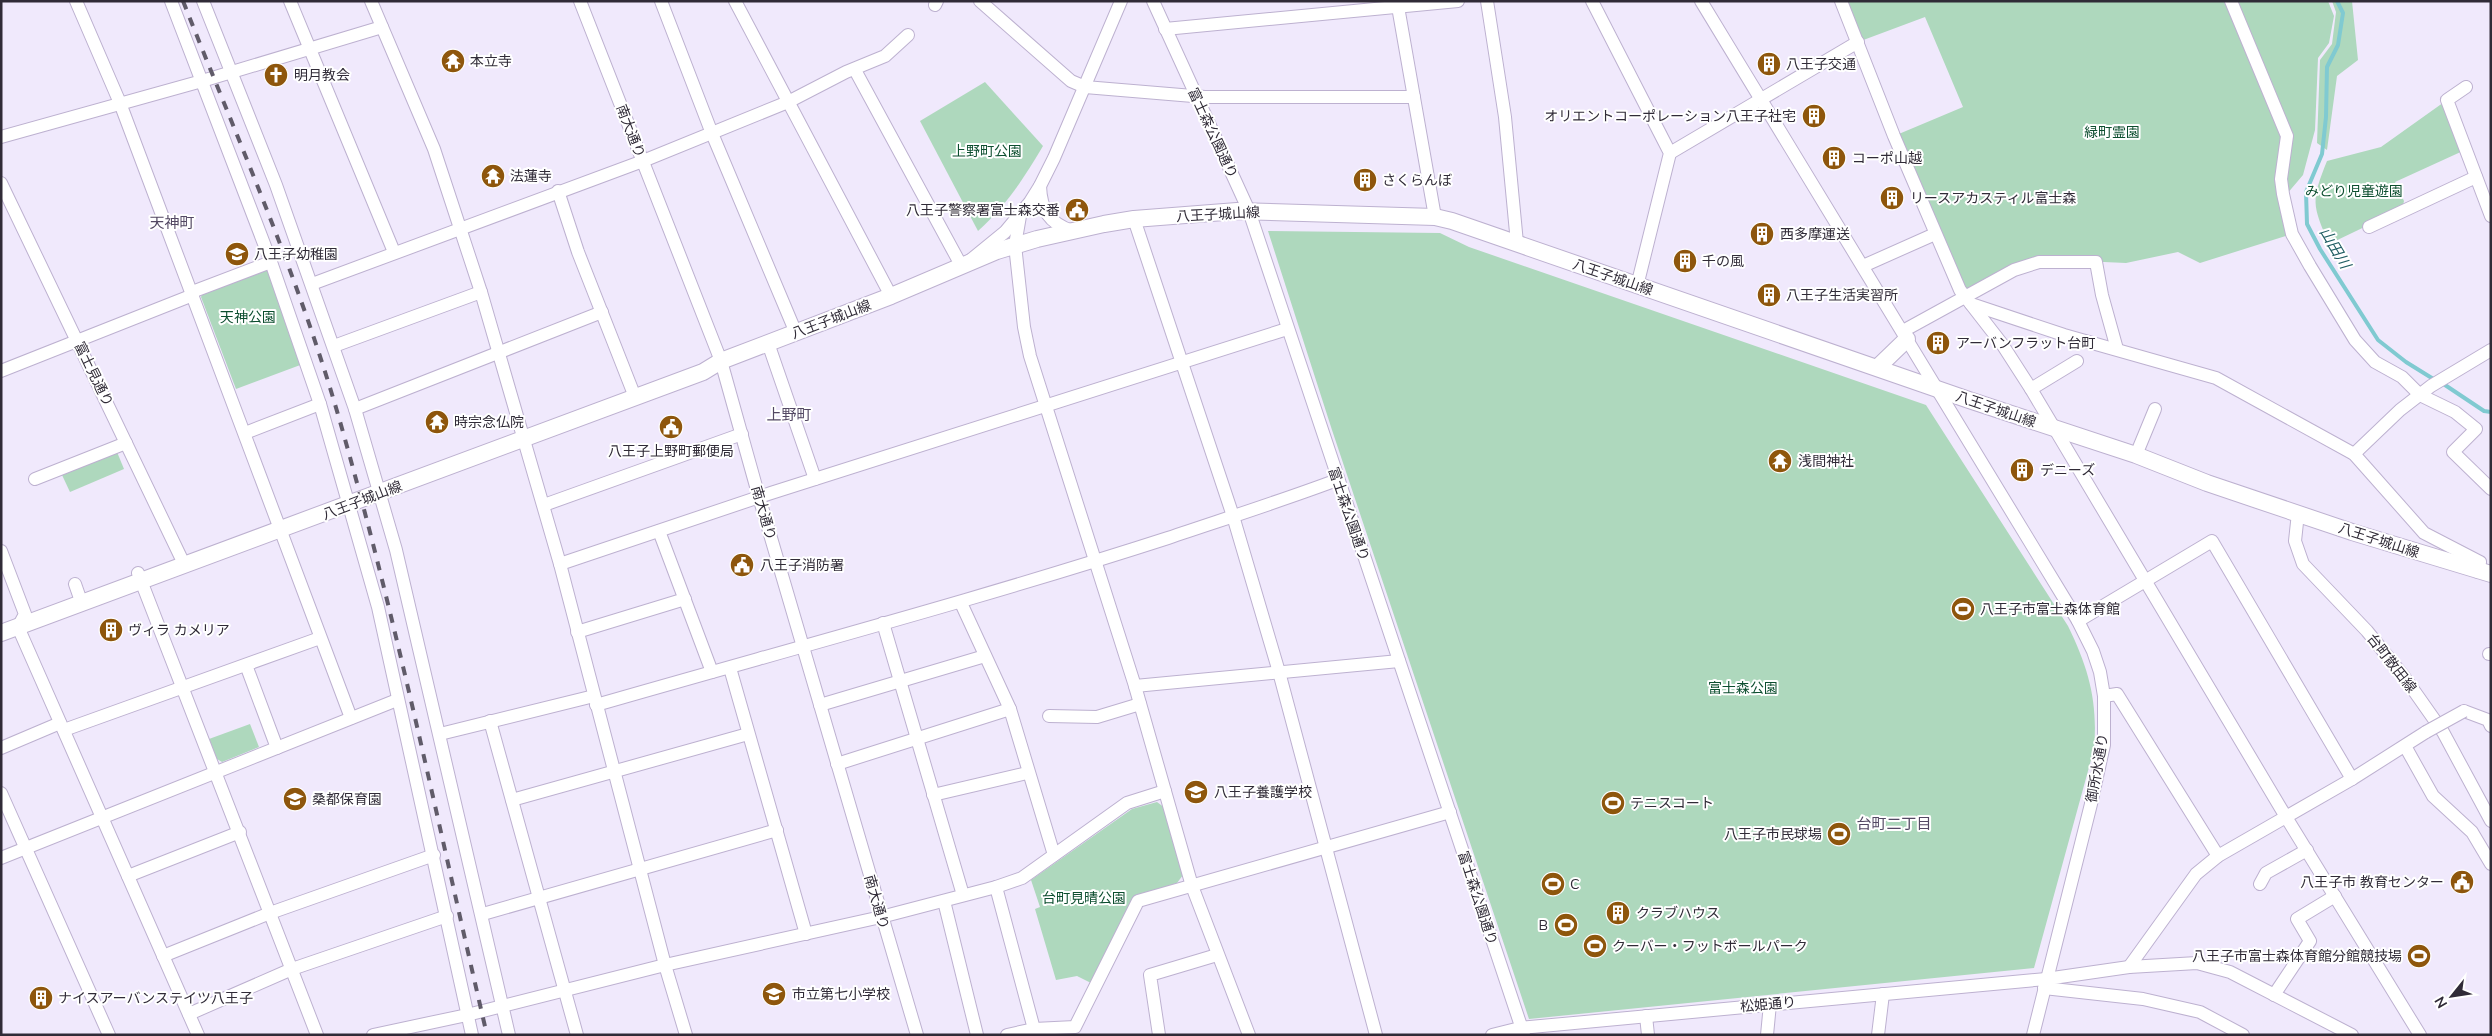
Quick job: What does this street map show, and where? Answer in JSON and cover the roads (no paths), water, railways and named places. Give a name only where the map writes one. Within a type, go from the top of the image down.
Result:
[{"type":"main road","name":"八王子城山線","points":[[1,634],[22,621],[78,595],[183,562],[633,393],[700,363],[721,361],[768,344],[1014,246],[1072,231],[1134,219],[1248,211],[1435,217],[1517,243],[1637,286],[1878,367],[1936,389],[2136,455],[2208,483],[2485,573]]},
{"type":"main road","points":[[1878,367],[1905,335]]},
{"type":"main road","name":"八王子城山線","points":[[1,623],[22,621]]},
{"type":"street","points":[[76,1],[120,103],[351,718]]},
{"type":"street","points":[[171,1],[271,262],[320,404],[378,607],[396,700],[434,855],[472,1035]]},
{"type":"street","points":[[203,1],[232,71],[312,284],[355,409],[396,550],[483,914],[509,1035]]},
{"type":"street","points":[[290,1],[394,252]]},
{"type":"street","points":[[371,1],[434,149],[458,228],[481,292],[544,506],[639,869],[686,1035]]},
{"type":"street","name":"南大通り","points":[[580,1],[721,361],[881,917],[917,1035]]},
{"type":"street","points":[[661,1],[711,132],[796,333]]},
{"type":"street","points":[[734,1],[891,296]]},
{"type":"street","points":[[980,1],[1071,81],[1085,87],[1196,96],[1414,97]]},
{"type":"street","points":[[855,70],[962,267],[1005,232],[1020,216],[1040,186],[1085,87],[1121,1]]},
{"type":"street","name":"富士森公園通り","points":[[1153,1],[1248,211],[1522,1031]]},
{"type":"street","points":[[1166,29],[1398,4],[1458,1]]},
{"type":"street","points":[[1487,1],[1505,117],[1517,243]]},
{"type":"street","points":[[1592,1],[1670,153],[1637,286]]},
{"type":"street","name":"御所水通り","points":[[1700,1],[2078,620],[2093,650],[2104,696],[2102,754],[2033,1035]]},
{"type":"street","points":[[1841,1],[1935,234],[1968,300],[2002,344],[2031,389],[2286,817],[2420,1035]]},
{"type":"street","points":[[2231,1],[2287,136],[2281,179],[2292,234],[2355,340],[2375,362],[2402,377],[2420,395],[2455,412],[2476,429],[2453,452],[2491,489]]},
{"type":"street","points":[[1398,4],[1435,217]]},
{"type":"street","points":[[1,137],[202,81],[382,26]]},
{"type":"street","points":[[312,284],[458,228],[643,161],[788,102],[885,56],[908,35]]},
{"type":"street","points":[[1670,153],[1858,42]]},
{"type":"street","points":[[2466,87],[2447,100],[2490,211]]},
{"type":"street","points":[[2369,227],[2476,177]]},
{"type":"street","points":[[1040,186],[1041,200],[1048,217],[1062,228],[1072,231]]},
{"type":"street","name":"富士見通り","points":[[2,187],[78,341],[183,562]]},
{"type":"street","points":[[558,191],[578,252],[633,393]]},
{"type":"street","points":[[1020,216],[1014,246],[1024,327],[1045,406],[1135,686],[1192,886],[1249,1035]]},
{"type":"street","points":[[1134,219],[1233,516],[1280,672],[1376,1035]]},
{"type":"street","points":[[1863,266],[1935,234]]},
{"type":"street","points":[[1,371],[271,262]]},
{"type":"street","points":[[1905,335],[1968,300],[2014,270],[2039,262],[2096,262],[2102,295],[2117,349]]},
{"type":"street","points":[[334,346],[481,292]]},
{"type":"street","points":[[1968,300],[2064,335],[2216,378],[2354,454],[2424,533],[2480,562],[2485,573]]},
{"type":"street","points":[[355,409],[602,312]]},
{"type":"street","points":[[560,564],[759,497],[1181,361],[1287,329]]},
{"type":"street","points":[[768,344],[815,479]]},
{"type":"street","points":[[2354,454],[2431,386],[2491,350]]},
{"type":"street","points":[[2031,389],[2077,361]]},
{"type":"street","points":[[245,433],[320,404]]},
{"type":"street","points":[[2136,455],[2156,409]]},
{"type":"street","points":[[544,506],[742,434]]},
{"type":"street","points":[[35,479],[126,443]]},
{"type":"street","points":[[440,734],[490,721],[595,700],[730,668],[804,648],[1095,562],[1337,480]]},
{"type":"street","name":"台町散田線","points":[[2298,513],[2295,541],[2303,564],[2367,631],[2406,678],[2443,732],[2491,821]]},
{"type":"street","points":[[659,531],[712,672]]},
{"type":"street","points":[[2078,620],[2212,541],[2352,779]]},
{"type":"street","points":[[1,551],[22,621],[62,727],[198,1035]]},
{"type":"street","points":[[140,577],[317,1035]]},
{"type":"street","points":[[577,632],[685,600]]},
{"type":"street","points":[[961,603],[1013,711],[1028,773],[1054,855]]},
{"type":"street","points":[[884,623],[962,895]]},
{"type":"street","points":[[1,748],[320,638]]},
{"type":"street","points":[[820,705],[985,656]]},
{"type":"street","points":[[1135,686],[1399,661]]},
{"type":"street","points":[[246,665],[277,748]]},
{"type":"street","points":[[730,668],[806,934]]},
{"type":"street","points":[[2104,696],[2117,694],[2218,856]]},
{"type":"street","points":[[1,858],[396,700]]},
{"type":"street","points":[[1049,716],[1097,717],[1140,704]]},
{"type":"street","points":[[837,764],[916,738],[1013,711]]},
{"type":"street","points":[[2129,967],[2196,874],[2218,856],[2352,779],[2426,732],[2464,711],[2488,720],[2491,726]]},
{"type":"street","points":[[490,721],[577,1035]]},
{"type":"street","points":[[512,800],[748,734]]},
{"type":"street","points":[[2404,746],[2433,796],[2472,832],[2491,864]]},
{"type":"street","points":[[933,796],[1028,773]]},
{"type":"street","points":[[373,1035],[467,1015],[665,965],[881,917],[996,887],[1022,878],[1127,804],[1165,791]]},
{"type":"street","points":[[1,793],[109,1035]]},
{"type":"street","points":[[1007,1035],[1034,1029],[1075,1027],[1138,901],[1450,812]]},
{"type":"street","points":[[483,914],[540,900],[639,869],[777,830]]},
{"type":"street","points":[[128,876],[240,832]]},
{"type":"street","points":[[2260,884],[2266,872],[2307,850]]},
{"type":"street","points":[[163,956],[270,913],[434,855]]},
{"type":"street","points":[[996,887],[1034,1029]]},
{"type":"street","points":[[2274,995],[2310,941],[2297,919],[2335,896]]},
{"type":"street","points":[[944,901],[977,1035]]},
{"type":"street","points":[[189,1014],[292,969],[447,916]]},
{"type":"street","points":[[1160,1035],[1150,974],[1217,955]]},
{"type":"street","points":[[2045,984],[2129,967],[2198,963],[2230,972],[2352,1035]]},
{"type":"street","points":[[2045,984],[2143,1000],[2200,1012],[2243,1035]]},
{"type":"street","name":"松姫通り","points":[[1492,1035],[1646,1016],[1770,1004],[1883,994],[2045,984]]},
{"type":"street","points":[[1878,1035],[1883,994]]},
{"type":"street","points":[[1767,1035],[1770,1004]]},
{"type":"street","points":[[1646,1016],[1648,1035]]},
{"type":"waterway","name":"山田川","points":[[2337,1],[2343,13],[2338,45],[2327,67],[2326,117],[2322,154],[2306,192],[2307,224],[2320,249],[2378,340],[2406,362],[2435,380]]},
{"type":"waterway","name":"山田川","points":[[2442,383],[2484,411],[2491,412]]},
{"type":"railway","points":[[183,1],[286,259],[323,365],[339,418],[399,648],[487,1035]]},
{"type":"place","name":"本立寺","points":[[453,61]]},
{"type":"place","name":"八王子交通","points":[[1769,64]]},
{"type":"place","name":"明月教会","points":[[276,75]]},
{"type":"place","name":"オリエントコーポレーション八王子社宅","points":[[1814,116]]},
{"type":"place","name":"コーポ山越","points":[[1834,158]]},
{"type":"place","name":"法蓮寺","points":[[493,176]]},
{"type":"place","name":"さくらんぼ","points":[[1365,180]]},
{"type":"place","name":"リースアカスティル富士森","points":[[1892,198]]},
{"type":"place","name":"八王子警察署富士森交番","points":[[1077,210]]},
{"type":"place","name":"西多摩運送","points":[[1762,234]]},
{"type":"place","name":"八王子幼稚園","points":[[237,254]]},
{"type":"place","name":"千の風","points":[[1685,261]]},
{"type":"place","name":"八王子生活実習所","points":[[1769,295]]},
{"type":"place","name":"アーバンフラット台町","points":[[1938,343]]},
{"type":"place","name":"時宗念仏院","points":[[437,422]]},
{"type":"place","name":"八王子上野町郵便局","points":[[671,427]]},
{"type":"place","name":"浅間神社","points":[[1780,461]]},
{"type":"place","name":"デニーズ","points":[[2022,470]]},
{"type":"place","name":"八王子消防署","points":[[742,565]]},
{"type":"place","name":"八王子市富士森体育館","points":[[1963,609]]},
{"type":"place","name":"ヴィラ カメリア","points":[[111,630]]},
{"type":"place","name":"八王子養護学校","points":[[1196,792]]},
{"type":"place","name":"桑都保育園","points":[[295,799]]},
{"type":"place","name":"テニスコート","points":[[1613,803]]},
{"type":"place","name":"八王子市民球場","points":[[1839,834]]},
{"type":"place","name":"八王子市 教育センター","points":[[2462,882]]},
{"type":"place","name":"C","points":[[1553,884]]},
{"type":"place","name":"クラブハウス","points":[[1618,913]]},
{"type":"place","name":"B","points":[[1566,925]]},
{"type":"place","name":"クーバー・フットボールパーク","points":[[1595,946]]},
{"type":"place","name":"八王子市富士森体育館分館競技場","points":[[2419,956]]},
{"type":"place","name":"市立第七小学校","points":[[774,994]]},
{"type":"place","name":"ナイスアーバンステイツ八王子","points":[[41,998]]},
{"type":"district","name":"天神町","points":[[172,223]]},
{"type":"district","name":"上野町","points":[[789,415]]},
{"type":"district","name":"台町二丁目","points":[[1894,824]]},
{"type":"park label","name":"緑町霊園","points":[[2112,132]]},
{"type":"park label","name":"上野町公園","points":[[987,151]]},
{"type":"park label","name":"みどり児童遊園","points":[[2354,191]]},
{"type":"park label","name":"天神公園","points":[[248,317]]},
{"type":"park label","name":"富士森公園","points":[[1743,688]]},
{"type":"park label","name":"台町見晴公園","points":[[1084,898]]}]
